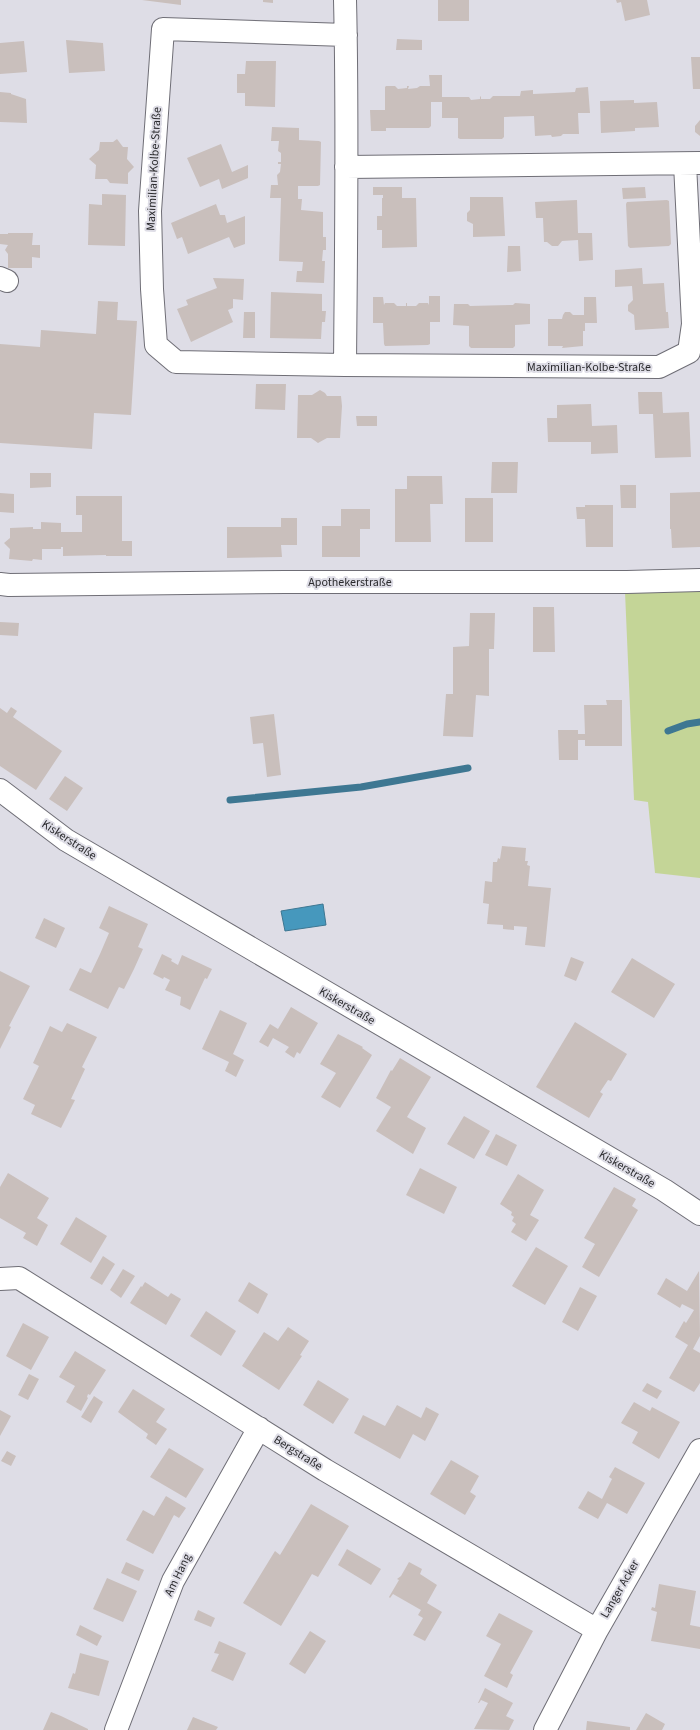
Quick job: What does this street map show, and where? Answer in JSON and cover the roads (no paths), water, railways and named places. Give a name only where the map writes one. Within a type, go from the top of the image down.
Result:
[{"type":"street","points":[[344,365],[346,167],[345,0]]},
{"type":"street","name":"Maximilian-Kolbe-Straße","points":[[346,35],[163,29],[150,211],[152,290],[156,345],[176,362],[344,365],[659,367],[689,352],[693,324],[693,164],[346,167]]},
{"type":"street","name":"Apothekerstraße","points":[[0,584],[9,586],[285,582],[627,582],[700,580]]},
{"type":"street","name":"Kiskerstraße","points":[[0,790],[66,840],[664,1190],[700,1214]]},
{"type":"street","name":"Bergstraße","points":[[0,1279],[19,1278],[325,1470],[597,1630]]},
{"type":"street","name":"Am Hang","points":[[116,1730],[173,1581],[259,1428]]},
{"type":"street","name":"Langer Acker","points":[[545,1730],[597,1630],[700,1450]]},
{"type":"water","points":[[323,904],[326,925],[285,931],[281,911]]},
{"type":"waterway","points":[[668,731],[687,724],[700,722]]},
{"type":"waterway","points":[[230,800],[361,787],[468,768]]}]
